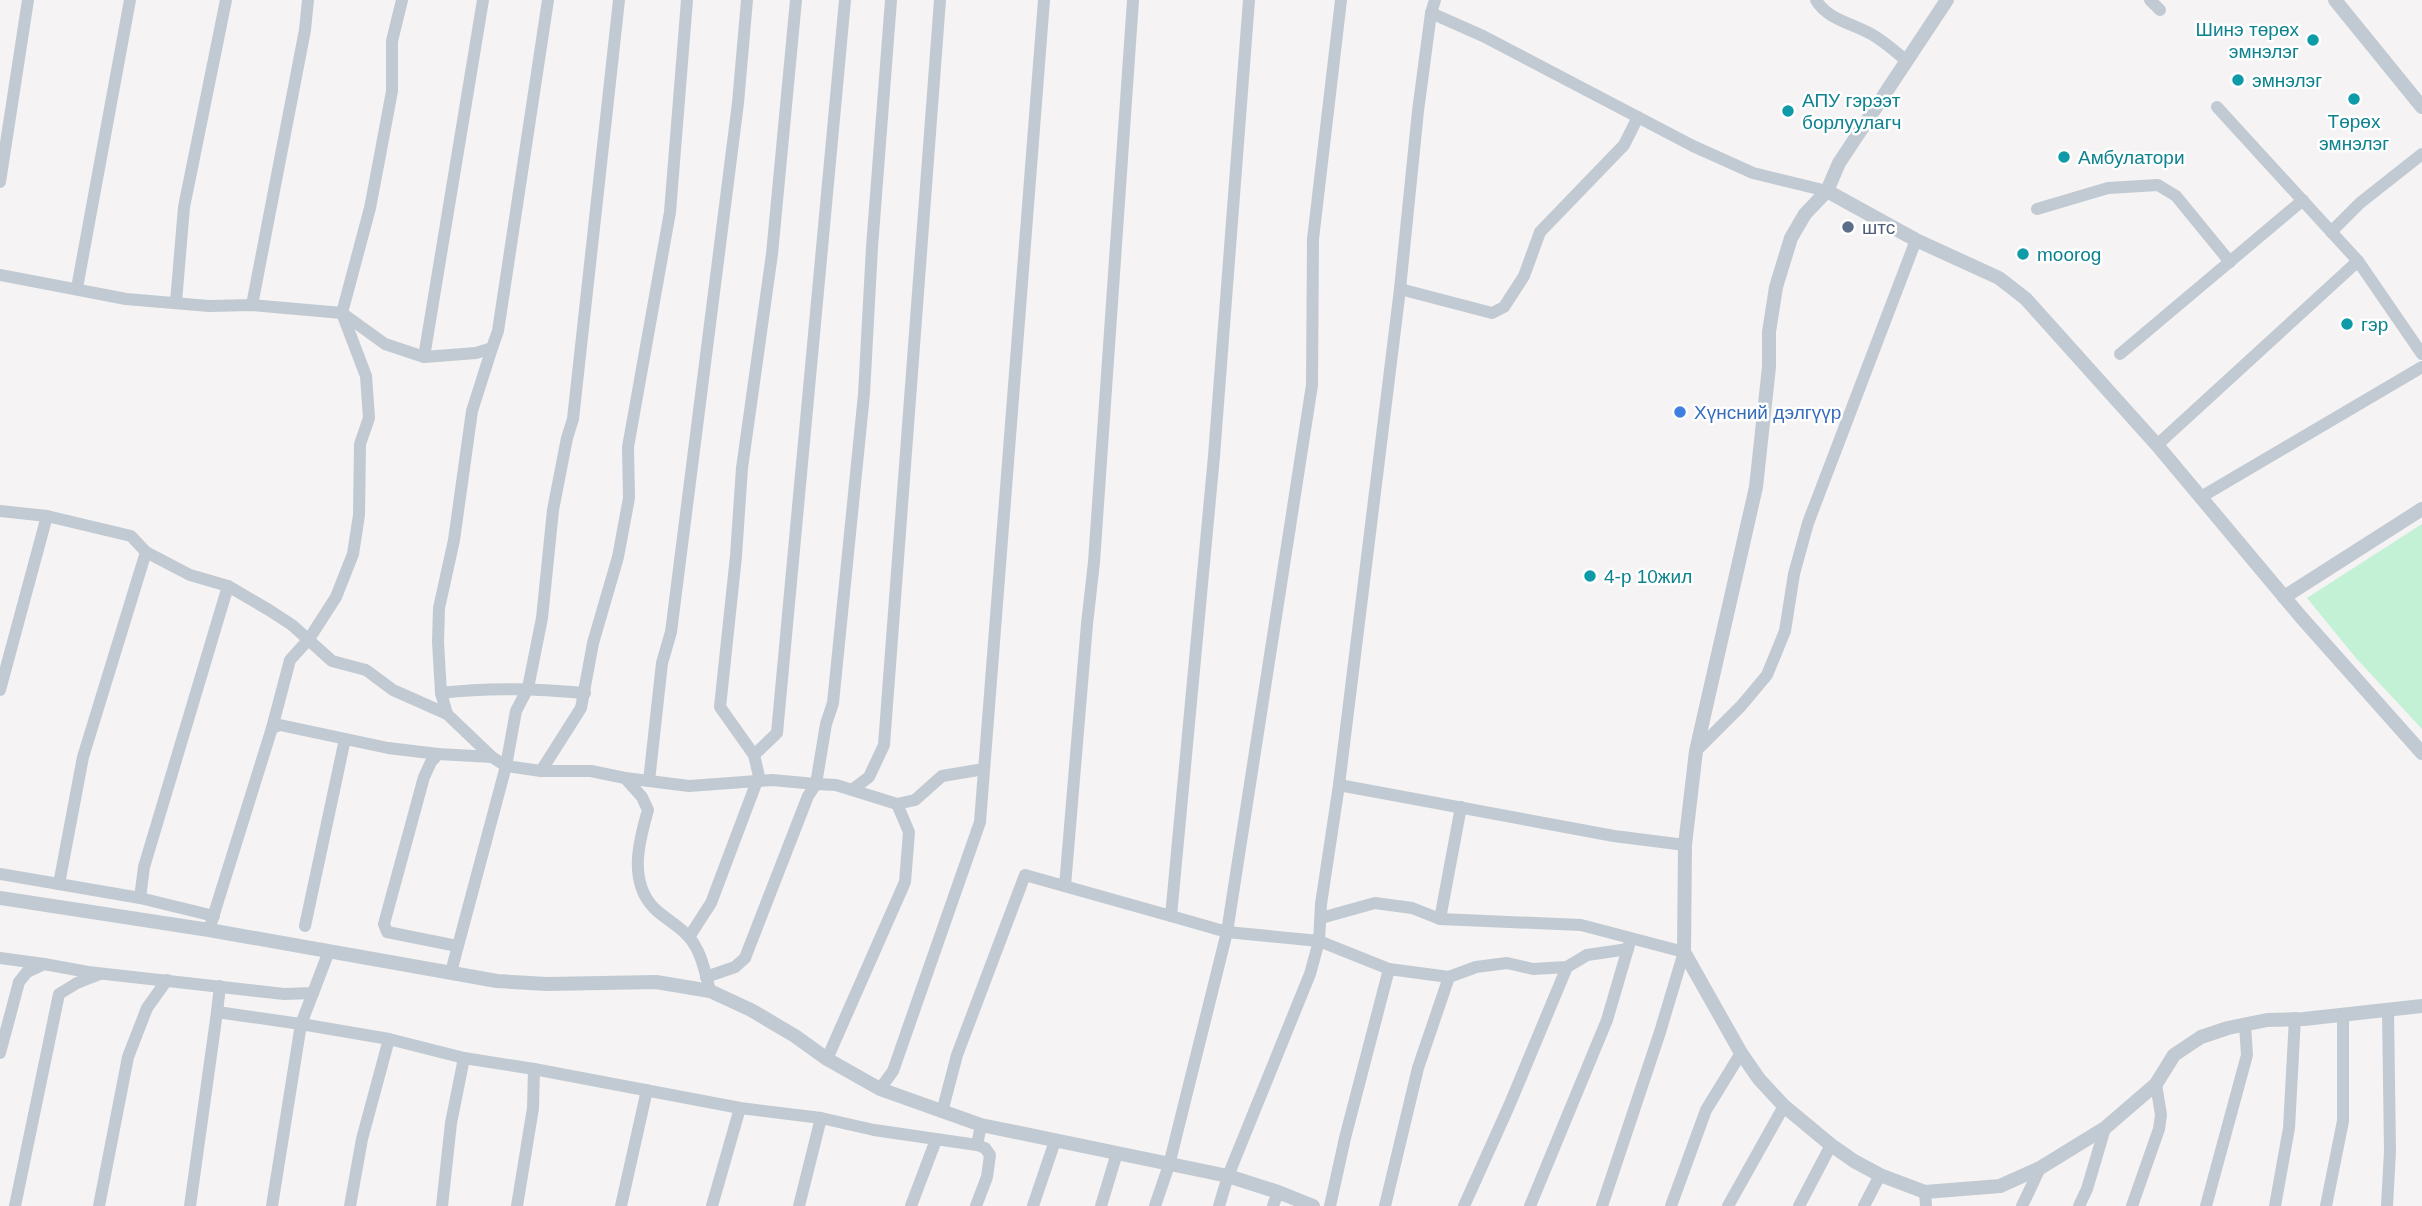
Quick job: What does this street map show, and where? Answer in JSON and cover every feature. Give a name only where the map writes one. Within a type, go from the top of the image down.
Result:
[{"type":"street","points":[[0,182],[28,0]]},
{"type":"street","points":[[77,288],[130,0]]},
{"type":"street","points":[[176,302],[184,207],[226,0]]},
{"type":"street","points":[[252,305],[305,30],[308,0]]},
{"type":"street","points":[[211,923],[272,728],[290,660],[309,639],[336,597],[353,554],[359,515],[360,444],[369,418],[366,376],[342,313],[370,208],[382,150],[392,91],[392,41],[402,0]]},
{"type":"street","points":[[424,357],[483,0]]},
{"type":"street","points":[[447,714],[441,693],[439,608],[454,540],[472,411],[498,331],[548,0]]},
{"type":"street","points":[[451,972],[506,766],[516,711],[528,688],[542,618],[553,510],[566,438],[573,419],[619,0]]},
{"type":"street","points":[[541,771],[581,708],[593,643],[618,557],[629,498],[628,447],[670,212],[687,0]]},
{"type":"street","points":[[649,781],[662,663],[671,632],[737,103],[747,0]]},
{"type":"street","points":[[689,937],[711,903],[758,781],[754,755],[720,707],[742,468],[772,254],[796,0]]},
{"type":"street","points":[[754,755],[777,733],[845,0]]},
{"type":"street","points":[[708,984],[745,958],[808,796],[816,784],[826,724],[833,703],[864,394],[891,0]]},
{"type":"street","points":[[853,789],[869,777],[884,745],[940,0]]},
{"type":"street","points":[[880,1089],[893,1071],[980,822],[1044,0]]},
{"type":"street","points":[[1065,886],[1094,562],[1133,0]]},
{"type":"street","points":[[1171,916],[1214,456],[1249,0]]},
{"type":"street","points":[[1155,1206],[1169,1165],[1227,932],[1312,385],[1313,239],[1341,0]]},
{"type":"street","points":[[1219,1206],[1228,1176],[1310,974],[1319,941],[1400,289],[1418,111],[1435,0]]},
{"type":"street","points":[[1816,0],[1819,7],[1833,17],[1875,36],[1907,61]]},
{"type":"street","points":[[1602,1206],[1684,952],[1685,845],[1696,751],[1756,487],[1769,368],[1769,332],[1776,287],[1791,238],[1805,214],[1827,191],[1839,163],[1947,0]]},
{"type":"street","points":[[2150,0],[2160,10]]},
{"type":"street","points":[[2335,0],[2422,107]]},
{"type":"street","points":[[1431,13],[1483,36],[1693,146],[1753,173],[1827,191],[1916,240],[1999,278],[2026,299],[2157,445],[2284,597],[2422,753]]},
{"type":"street","points":[[2217,107],[2358,261],[2422,354]]},
{"type":"street","points":[[1400,289],[1492,313],[1504,307],[1524,276],[1540,232],[1623,145],[1638,117]]},
{"type":"street","points":[[2331,232],[2360,203],[2422,154]]},
{"type":"street","points":[[2037,209],[2108,188],[2158,186],[2176,195],[2230,262]]},
{"type":"street","points":[[2120,354],[2303,201]]},
{"type":"street","points":[[1696,751],[1768,675],[1785,631],[1794,574],[1808,523],[1916,240]]},
{"type":"street","points":[[2157,445],[2358,261]]},
{"type":"street","points":[[0,275],[126,299],[209,306],[252,305],[342,313],[385,344],[424,357],[476,353],[492,348]]},
{"type":"street","points":[[2200,497],[2422,367]]},
{"type":"street","points":[[2284,597],[2422,509]]},
{"type":"street","points":[[0,511],[47,516],[131,536],[146,552],[190,575],[228,586],[292,625],[332,662],[366,670],[393,690],[447,714],[492,757],[506,766],[541,771],[591,771],[689,786],[758,781],[836,785],[897,804],[915,800],[943,776],[984,769]]},
{"type":"street","points":[[0,691],[47,516]]},
{"type":"street","points":[[59,884],[83,757],[146,552]]},
{"type":"street","points":[[140,898],[144,867],[228,586]]},
{"type":"street","points":[[441,693],[480,688],[528,688],[585,693]]},
{"type":"street","points":[[272,728],[281,725],[388,748],[492,757]]},
{"type":"street","points":[[305,926],[345,739]]},
{"type":"street","points":[[438,754],[424,777],[384,924],[387,932],[399,936],[457,946]]},
{"type":"street","points":[[625,778],[642,797],[648,810],[639,839],[638,878],[652,906],[689,937],[702,961],[708,984]]},
{"type":"street","points":[[1339,785],[1614,836],[1685,845]]},
{"type":"street","points":[[827,1059],[905,882],[908,832],[897,804]]},
{"type":"street","points":[[1440,919],[1461,807]]},
{"type":"street","points":[[0,874],[140,898],[211,923],[329,951],[497,981],[547,984],[708,984],[880,1089],[942,1112],[981,1125],[1228,1176],[1275,1199],[1312,1206]]},
{"type":"street","points":[[942,1112],[957,1055],[1024,875],[1227,932],[1319,941],[1389,969],[1449,977],[1476,967],[1507,963],[1533,969],[1567,967],[1587,955],[1630,944]]},
{"type":"street","points":[[0,898],[211,923]]},
{"type":"street","points":[[1321,918],[1375,903],[1412,908],[1440,919],[1581,925],[1630,944],[1684,952]]},
{"type":"street","points":[[1530,1206],[1607,1020],[1630,944]]},
{"type":"street","points":[[272,1206],[301,1024],[329,951]]},
{"type":"street","points":[[1684,952],[1741,1053],[1759,1079],[1784,1106],[1831,1144],[1925,1199],[2000,1186],[2040,1168],[2105,1128],[2156,1084],[2174,1055],[2201,1037],[2267,1020],[2422,1006]]},
{"type":"street","points":[[0,958],[101,974],[284,994],[313,993]]},
{"type":"street","points":[[0,1052],[19,982],[27,972],[44,964]]},
{"type":"street","points":[[1464,1206],[1567,967]]},
{"type":"street","points":[[1330,1206],[1389,969]]},
{"type":"street","points":[[15,1206],[59,994],[76,983],[101,974]]},
{"type":"street","points":[[1384,1206],[1418,1068],[1449,977]]},
{"type":"street","points":[[99,1206],[128,1057],[147,1008],[167,980]]},
{"type":"street","points":[[190,1206],[220,986]]},
{"type":"street","points":[[2387,1206],[2390,1151],[2388,1011]]},
{"type":"street","points":[[217,1013],[389,1039],[464,1058],[740,1108],[821,1118],[977,1145],[985,1148],[990,1156],[987,1177],[976,1206]]},
{"type":"street","points":[[2326,1206],[2343,1121],[2343,1014]]},
{"type":"street","points":[[2275,1206],[2289,1128],[2295,1018]]},
{"type":"street","points":[[2206,1206],[2247,1055],[2245,1025]]},
{"type":"street","points":[[350,1206],[362,1139],[389,1039]]},
{"type":"street","points":[[1671,1206],[1706,1110],[1741,1053]]},
{"type":"street","points":[[442,1206],[451,1123],[464,1058]]},
{"type":"street","points":[[517,1206],[533,1108],[534,1069]]},
{"type":"street","points":[[2132,1206],[2160,1129],[2161,1115],[2156,1084]]},
{"type":"street","points":[[621,1206],[647,1090]]},
{"type":"street","points":[[1728,1206],[1784,1106]]},
{"type":"street","points":[[712,1206],[740,1108]]},
{"type":"street","points":[[799,1206],[821,1118]]},
{"type":"street","points":[[977,1145],[981,1125]]},
{"type":"street","points":[[2079,1206],[2087,1189],[2105,1128]]},
{"type":"street","points":[[911,1206],[936,1140]]},
{"type":"street","points":[[1033,1206],[1055,1141]]},
{"type":"street","points":[[1799,1206],[1831,1144]]},
{"type":"street","points":[[1101,1206],[1117,1153]]},
{"type":"street","points":[[2022,1206],[2040,1168]]},
{"type":"street","points":[[1864,1206],[1880,1175]]},
{"type":"green space","points":[[2422,524],[2422,729],[2356,658],[2307,598]]},
{"type":"place","name":"Шинэ төрөх эмнэлэг","points":[[2313,40]]},
{"type":"place","name":"эмнэлэг","points":[[2238,80]]},
{"type":"place","name":"Төрөх эмнэлэг","points":[[2354,99]]},
{"type":"place","name":"АПУ гэрээт борлуулагч","points":[[1788,111]]},
{"type":"place","name":"Амбулатори","points":[[2064,157]]},
{"type":"place","name":"штс","points":[[1848,227]]},
{"type":"place","name":"moorog","points":[[2023,254]]},
{"type":"place","name":"гэр","points":[[2347,324]]},
{"type":"place","name":"Хүнсний дэлгүүр","points":[[1680,412]]},
{"type":"place","name":"4-р 10жил","points":[[1590,576]]}]
